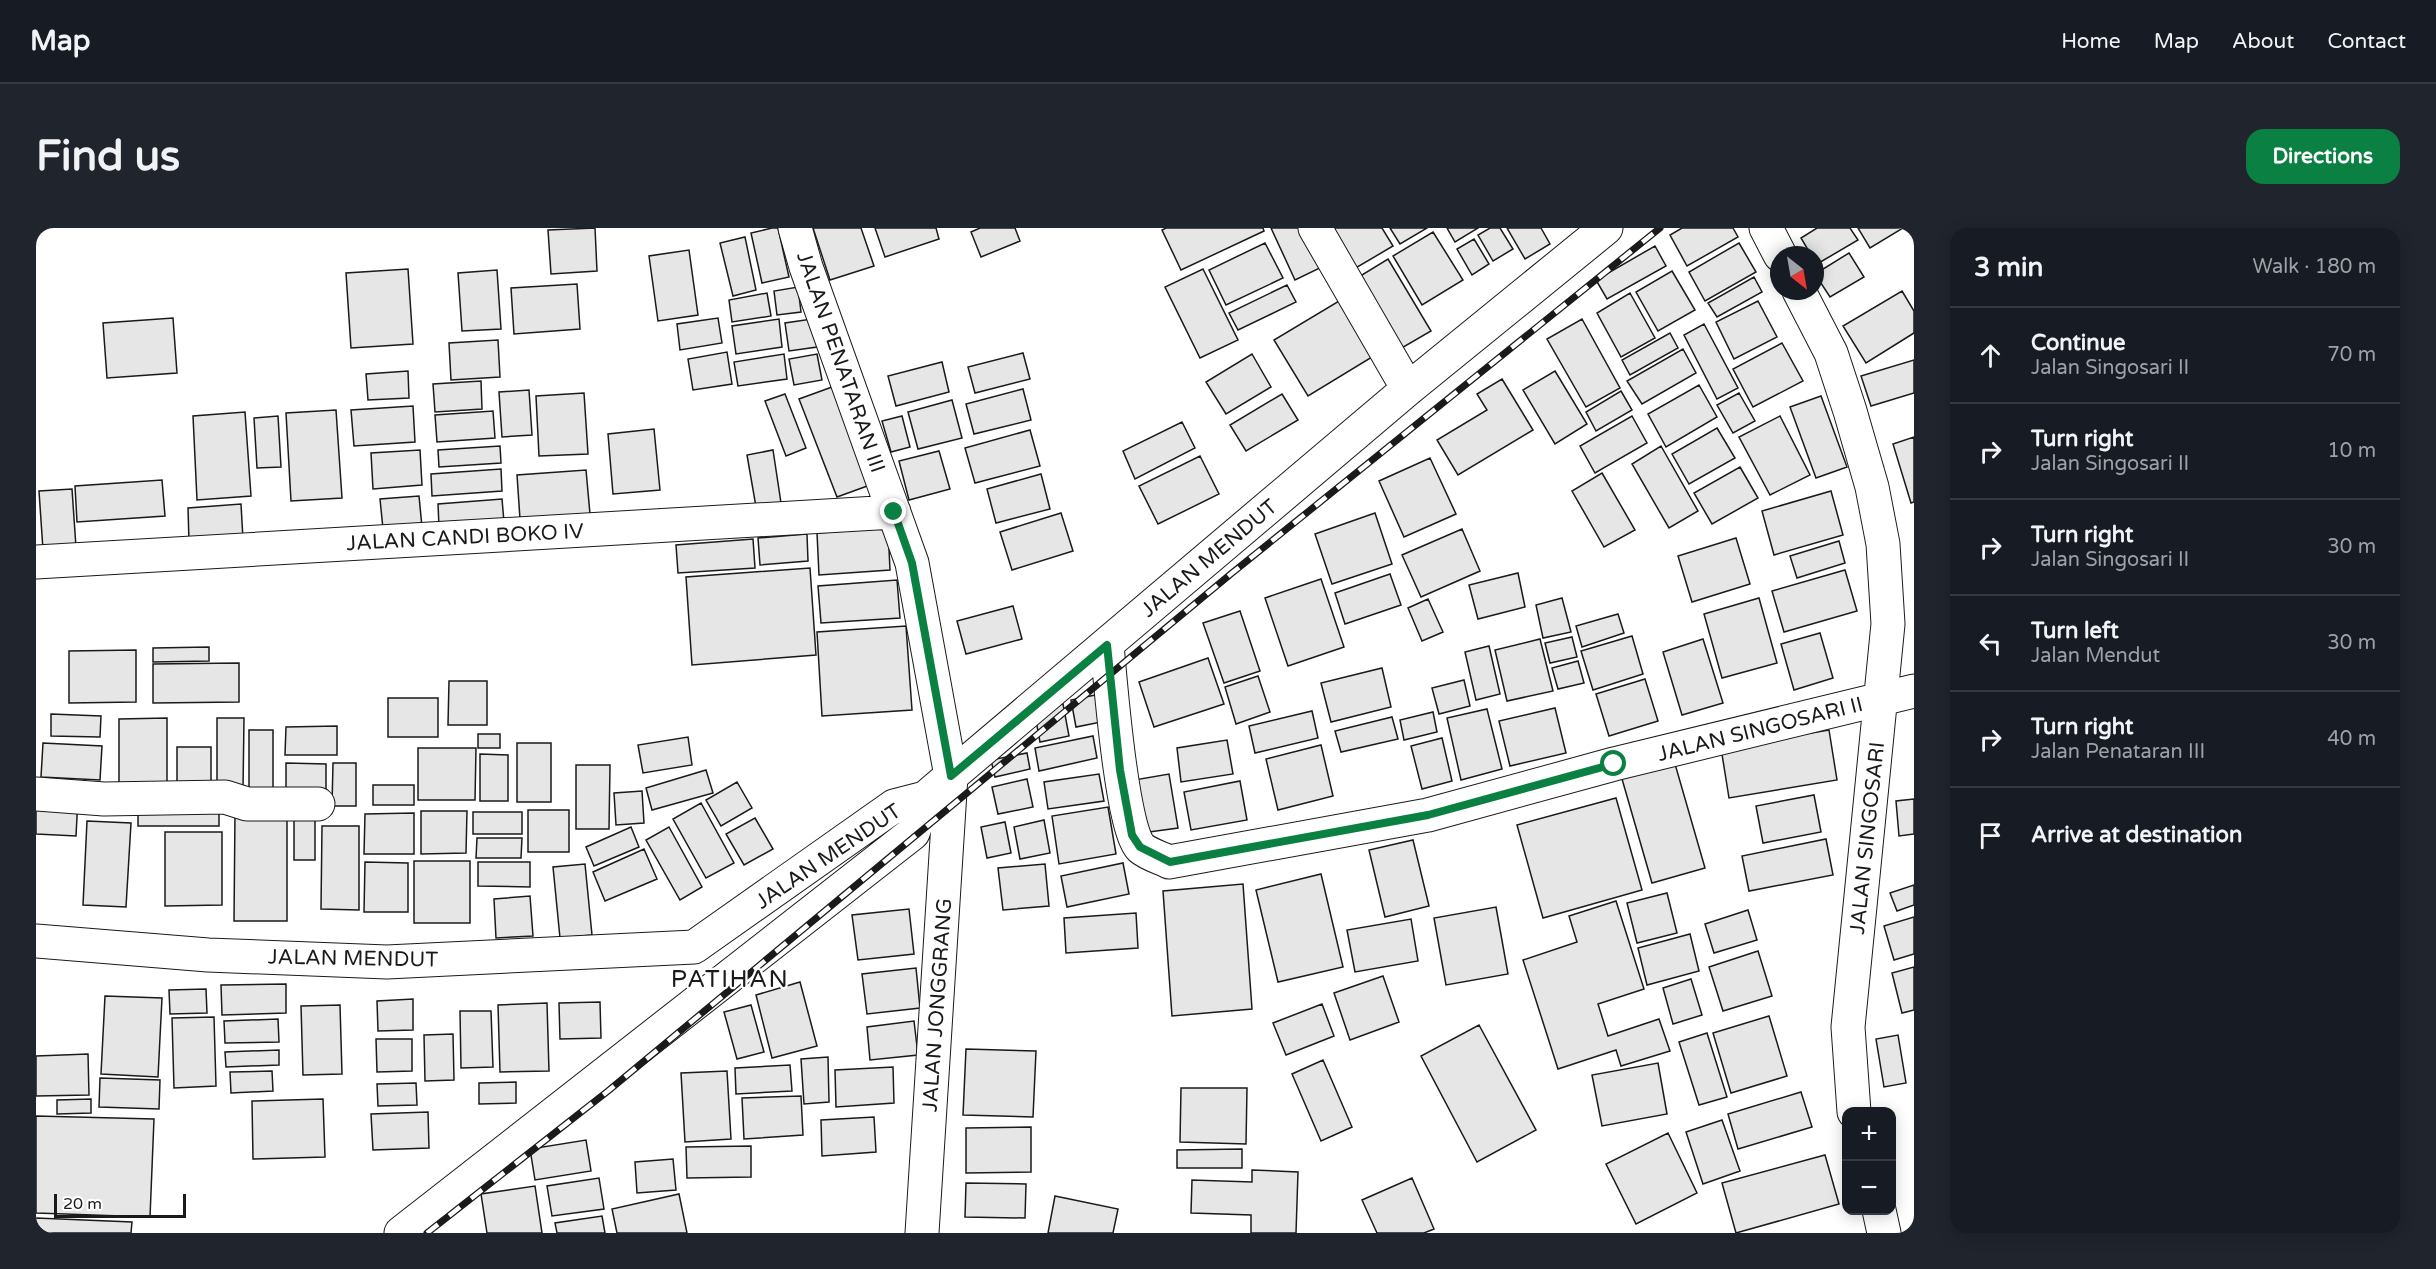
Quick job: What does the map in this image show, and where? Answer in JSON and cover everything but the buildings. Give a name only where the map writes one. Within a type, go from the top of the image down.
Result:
[{"type":"street","name":"JALAN PENATARAN III","points":[[795,228],[806,267],[912,563],[951,776]]},
{"type":"street","points":[[1315,228],[1408,389]]},
{"type":"street","name":"JALAN MENDUT","points":[[36,941],[208,955],[387,962],[694,948],[894,806],[925,798],[1408,389],[1606,228]]},
{"type":"street","points":[[1766,228],[1775,246]]},
{"type":"street","name":"JALAN SINGOSARI","points":[[1804,300],[1831,353],[1872,487],[1883,544],[1888,624],[1848,1027],[1854,1107]]},
{"type":"street","name":"JALAN CANDI BOKO IV","points":[[36,562],[894,512]]},
{"type":"street","name":"JALAN SINGOSARI II","points":[[1107,645],[1120,770],[1132,835],[1140,847],[1170,862],[1428,815],[1614,764],[1914,691]]},
{"type":"street","name":"JALAN JONGGRANG","points":[[922,1233],[951,776]]},
{"type":"street","points":[[36,794],[104,799],[225,796],[247,804],[318,804]]},
{"type":"street","points":[[401,1233],[913,833],[925,798]]},
{"type":"street","points":[[791,881],[808,916]]},
{"type":"street","points":[[694,948],[707,994]]},
{"type":"street","points":[[1880,1215],[1884,1233]]},
{"type":"railway","points":[[427,1233],[608,1091],[1232,573],[1660,228]]},
{"type":"district","name":"PATIHAN","points":[[730,979]]},
{"type":"route","points":[[894,512],[912,563],[951,776],[1107,645],[1120,770],[1132,835],[1140,847],[1170,862],[1428,815],[1614,764]]}]
